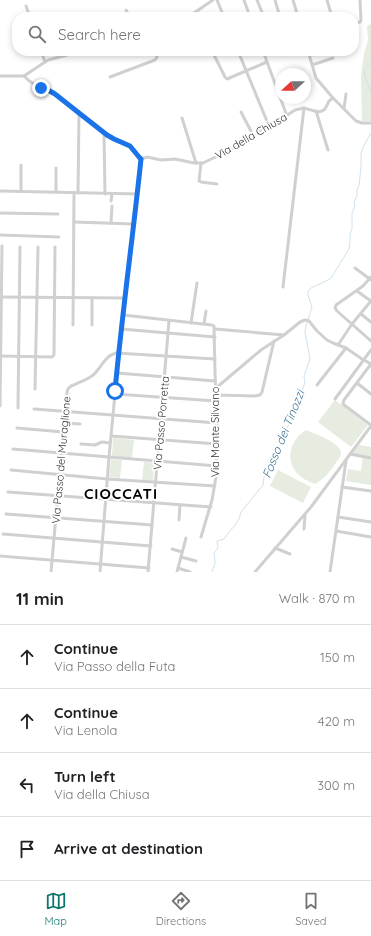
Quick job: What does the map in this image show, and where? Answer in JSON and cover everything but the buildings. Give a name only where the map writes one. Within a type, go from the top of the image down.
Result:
[{"type":"street","points":[[195,12],[213,0]]},
{"type":"street","points":[[217,0],[222,12]]},
{"type":"street","points":[[244,0],[248,12]]},
{"type":"street","points":[[258,0],[262,12]]},
{"type":"street","points":[[275,0],[279,12]]},
{"type":"street","points":[[293,0],[297,12]]},
{"type":"street","points":[[327,0],[331,12]]},
{"type":"street","points":[[359,22],[362,19],[360,0]]},
{"type":"street","points":[[26,6],[28,12]]},
{"type":"street","points":[[43,56],[45,62]]},
{"type":"street","points":[[0,76],[24,76],[45,62],[64,56]]},
{"type":"street","points":[[110,77],[155,60],[157,56]]},
{"type":"street","points":[[214,56],[227,79],[267,62]]},
{"type":"street","points":[[240,56],[269,126]]},
{"type":"street","points":[[265,56],[287,116]]},
{"type":"street","points":[[309,56],[316,78],[333,98],[356,121],[371,123]]},
{"type":"street","points":[[312,65],[333,58]]},
{"type":"street","points":[[24,76],[33,85],[51,92],[111,138],[130,146],[141,159],[119,352],[100,572]]},
{"type":"street","points":[[344,108],[346,94]]},
{"type":"street","points":[[283,287],[304,108],[320,112],[333,98]]},
{"type":"street","name":"Via della Chiusa","points":[[141,159],[148,157],[162,160],[178,159],[201,163],[232,150],[253,135],[295,110],[304,108]]},
{"type":"street","points":[[316,111],[328,150]]},
{"type":"street","points":[[241,112],[253,135]]},
{"type":"street","points":[[73,325],[74,222],[79,113]]},
{"type":"street","points":[[182,118],[196,163]]},
{"type":"street","points":[[104,133],[105,194]]},
{"type":"street","points":[[201,163],[200,182],[217,184]]},
{"type":"street","points":[[21,165],[21,191]]},
{"type":"street","points":[[56,168],[56,192]]},
{"type":"street","points":[[0,191],[138,194]]},
{"type":"street","points":[[111,201],[112,194]]},
{"type":"street","points":[[111,223],[112,206]]},
{"type":"street","points":[[0,213],[58,214]]},
{"type":"street","points":[[74,222],[134,224]]},
{"type":"street","points":[[0,235],[59,237]]},
{"type":"street","points":[[0,406],[2,246]]},
{"type":"street","points":[[18,408],[20,247]]},
{"type":"street","points":[[35,389],[38,247]]},
{"type":"street","points":[[0,356],[54,356],[55,248]]},
{"type":"street","points":[[355,268],[371,279],[364,286],[336,305],[335,308],[336,311],[371,341]]},
{"type":"street","points":[[191,323],[197,283]]},
{"type":"street","points":[[338,345],[352,324],[371,301],[357,291]]},
{"type":"street","points":[[1,297],[125,298]]},
{"type":"street","points":[[92,298],[92,326]]},
{"type":"street","points":[[204,324],[206,311]]},
{"type":"street","points":[[361,314],[371,322]]},
{"type":"street","points":[[123,315],[204,324],[214,327],[284,334]]},
{"type":"street","points":[[216,389],[258,352],[300,322],[308,320],[324,338],[332,343],[346,348],[371,364],[343,401],[343,404],[371,425],[369,432],[346,459],[305,514],[255,572]]},
{"type":"street","name":"Via Passo Porretta","points":[[148,572],[170,322]]},
{"type":"street","name":"Via Monte Silvano","points":[[201,537],[211,507],[217,466],[214,327]]},
{"type":"street","points":[[122,330],[215,337]]},
{"type":"street","points":[[216,396],[260,395],[274,340]]},
{"type":"street","points":[[317,386],[346,348]]},
{"type":"street","points":[[335,399],[371,350]]},
{"type":"street","points":[[119,352],[215,359]]},
{"type":"street","name":"Via Passo del Muraglione","points":[[51,572],[67,392],[71,386],[91,376],[108,357],[119,352]]},
{"type":"street","points":[[117,373],[215,381]]},
{"type":"street","points":[[356,383],[371,394]]},
{"type":"street","points":[[115,394],[216,401]]},
{"type":"street","points":[[34,409],[217,423]]},
{"type":"street","points":[[64,422],[80,424]]},
{"type":"street","points":[[17,428],[63,432]]},
{"type":"street","points":[[111,436],[217,444]]},
{"type":"street","points":[[81,444],[95,445],[101,442],[110,443]]},
{"type":"street","points":[[12,449],[217,466]]},
{"type":"street","points":[[350,454],[371,458]]},
{"type":"street","points":[[334,572],[330,572],[346,459]]},
{"type":"street","points":[[11,470],[107,479],[215,486]]},
{"type":"street","points":[[342,487],[371,491]]},
{"type":"street","points":[[8,492],[211,507]]},
{"type":"street","points":[[179,520],[180,505]]},
{"type":"street","points":[[6,514],[152,525]]},
{"type":"street","points":[[304,529],[305,514]]},
{"type":"street","points":[[338,517],[371,522]]},
{"type":"street","points":[[336,531],[371,537]]},
{"type":"street","points":[[3,534],[151,546]]},
{"type":"street","points":[[186,538],[178,570],[190,572]]},
{"type":"street","points":[[275,548],[290,554]]},
{"type":"street","points":[[172,549],[182,552]]},
{"type":"street","points":[[0,556],[149,568]]},
{"type":"street","points":[[181,557],[196,561]]},
{"type":"shaded area","points":[[371,24],[371,121],[362,121],[361,76],[364,54],[368,40],[367,26]]},
{"type":"shaded area","points":[[335,400],[368,425],[351,447],[318,422]]},
{"type":"shaded area","points":[[306,430],[332,442],[340,449],[341,453],[339,459],[329,473],[315,484],[304,479],[298,474],[293,468],[291,461],[290,454],[292,447],[295,441]]},
{"type":"shaded area","points":[[113,438],[134,440],[132,458],[112,456]]},
{"type":"shaded area","points":[[359,445],[371,447],[371,485],[346,481],[348,469],[361,471],[363,455],[352,454]]},
{"type":"shaded area","points":[[111,459],[122,460],[120,478],[109,477]]},
{"type":"shaded area","points":[[144,462],[154,463],[153,481],[142,480]]},
{"type":"shaded area","points":[[278,470],[311,487],[303,503],[270,486]]},
{"type":"waterway","name":"Fosso dei Tinozzi","points":[[367,67],[371,63]]},
{"type":"waterway","name":"Fosso dei Tinozzi","points":[[364,70],[371,92]]},
{"type":"waterway","name":"Fosso dei Tinozzi","points":[[212,572],[215,563],[214,553],[218,548],[217,541],[224,539],[239,519],[241,512],[263,485],[264,477],[276,455],[300,397],[305,382],[304,376],[310,359],[305,332],[312,307],[308,291],[330,279],[349,249],[350,234],[352,229],[352,213],[355,206],[354,203],[359,185],[361,154],[363,147],[371,133]]},
{"type":"district","name":"CIOCCATI","points":[[121,493]]},
{"type":"route","points":[[41,88],[55,94],[109,136],[130,146],[141,159],[115,391]]}]
